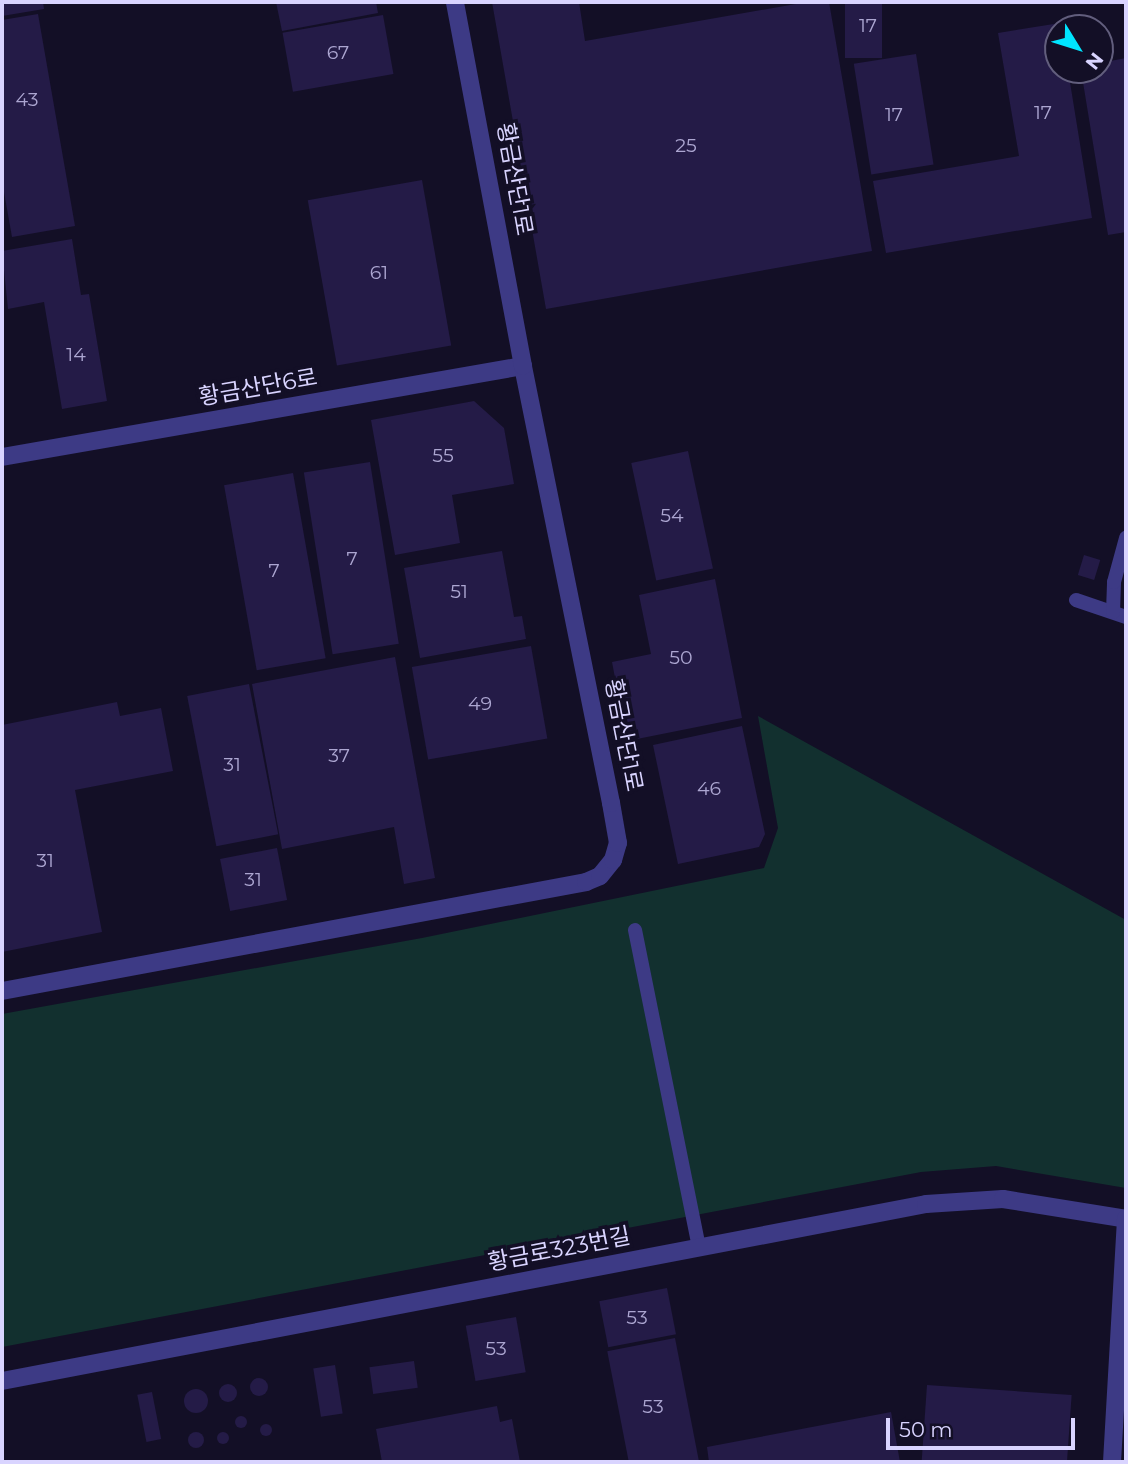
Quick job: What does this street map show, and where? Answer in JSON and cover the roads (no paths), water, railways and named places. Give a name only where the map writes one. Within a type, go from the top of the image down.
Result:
[{"type":"street","name":"황금산단1로","points":[[2,991],[600,876],[613,860],[618,843],[611,803],[523,366],[455,2]]},
{"type":"street","name":"황금산단6로","points":[[2,457],[523,366]]},
{"type":"street","name":"황금로323번길","points":[[2,1381],[882,1211],[973,1199],[1034,1202],[1126,1219]]},
{"type":"street","points":[[1112,1462],[1126,1219]]},
{"type":"lane","points":[[1076,600],[1119,614],[1114,582],[1126,538]]},
{"type":"lane","points":[[635,930],[699,1248]]}]
